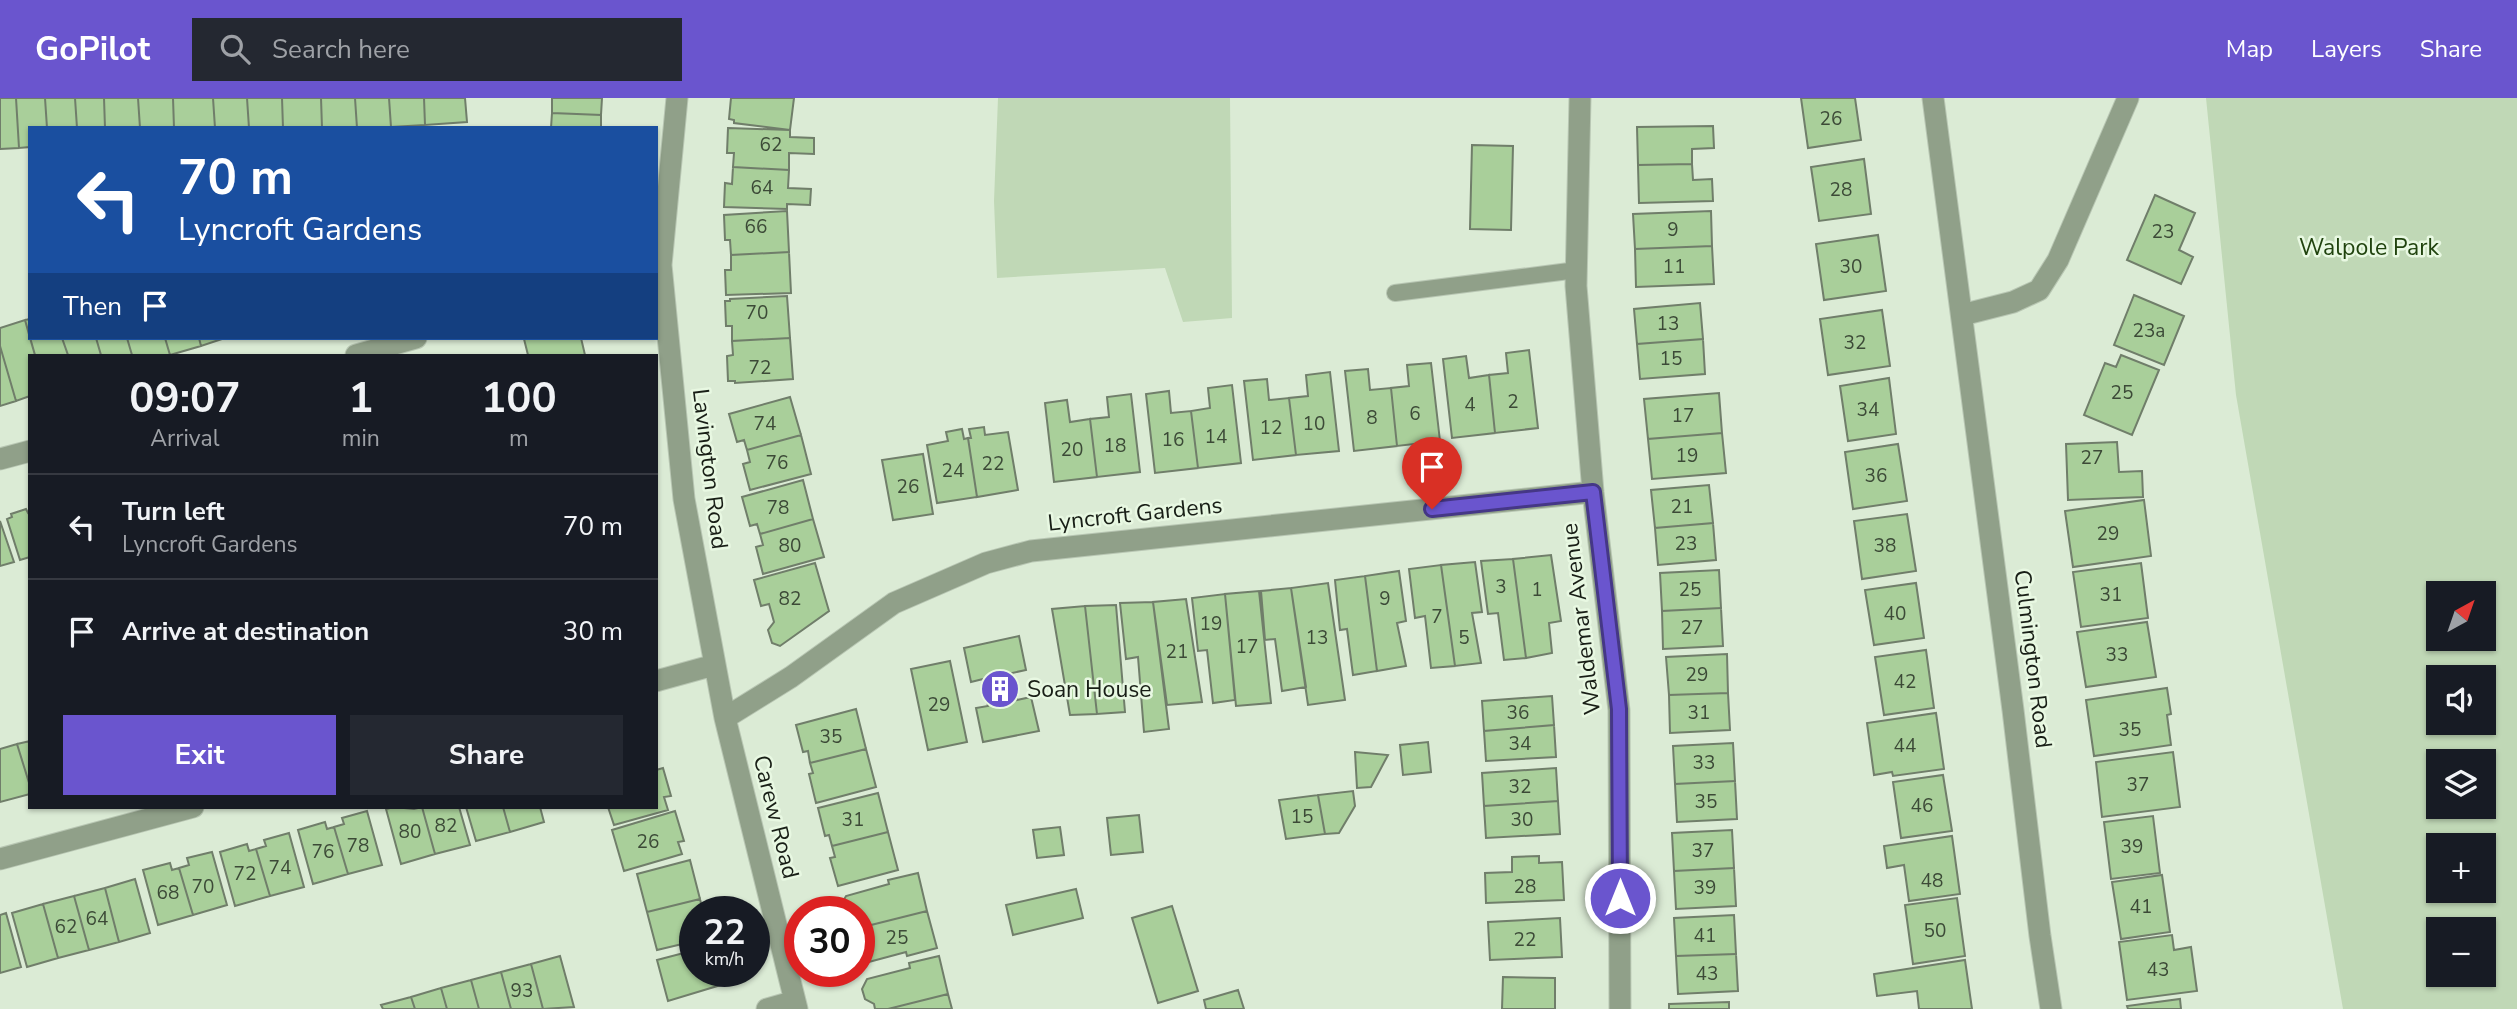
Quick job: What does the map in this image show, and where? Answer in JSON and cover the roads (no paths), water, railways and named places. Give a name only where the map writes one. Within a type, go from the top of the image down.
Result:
[{"type":"street","name":"Lavington Road","points":[[677,98],[659,266],[684,499],[725,718]]},
{"type":"street","name":"Waldemar Avenue","points":[[1580,98],[1576,286],[1593,492],[1619,709],[1620,1009]]},
{"type":"street","name":"Culmington Road","points":[[1933,98],[2051,1009]]},
{"type":"street","points":[[1962,315],[2013,302],[2039,290],[2058,260],[2128,98]]},
{"type":"street","points":[[360,354],[409,340]]},
{"type":"street","points":[[0,459],[28,452]]},
{"type":"street","name":"Lyncroft Gardens","points":[[725,718],[791,677],[894,603],[986,563],[1031,551],[1593,492]]},
{"type":"street","points":[[658,680],[714,665]]},
{"type":"street","name":"Carew Road","points":[[725,718],[796,1005]]},
{"type":"street","points":[[0,859],[186,809]]},
{"type":"street","points":[[767,1009],[796,1005]]},
{"type":"lane","points":[[1395,293],[1577,270]]},
{"type":"place","name":"Soan House","points":[[1000,689]]},
{"type":"park label","name":"Walpole Park","points":[[2369,247]]}]
